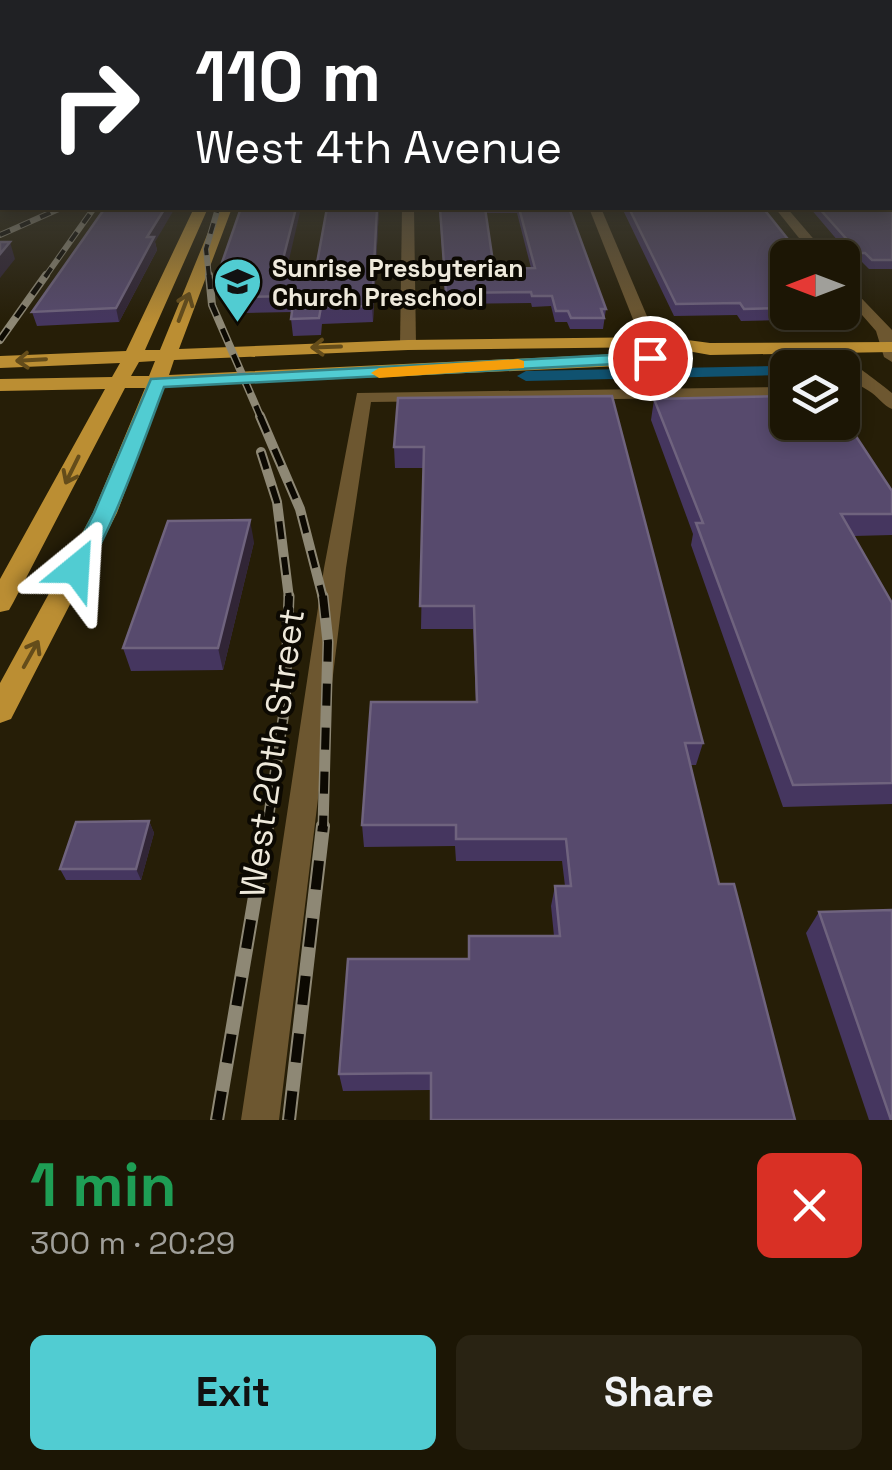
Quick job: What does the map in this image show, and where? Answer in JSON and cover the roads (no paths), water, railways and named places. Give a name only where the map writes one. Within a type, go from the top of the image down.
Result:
[{"type":"main road","points":[[0,603],[51,514],[132,355],[195,218]]},
{"type":"main road","points":[[0,711],[105,513],[221,218]]},
{"type":"main road","points":[[0,362],[408,345],[650,342],[710,349],[892,347]]},
{"type":"main road","points":[[0,385],[157,382],[671,358],[710,349]]},
{"type":"street","points":[[408,218],[408,345]]},
{"type":"street","points":[[599,218],[650,342]]},
{"type":"street","points":[[790,218],[808,240]]},
{"type":"street","points":[[860,303],[884,330],[892,357]]},
{"type":"street","points":[[824,348],[862,382],[888,395]]},
{"type":"street","points":[[888,395],[892,370]]},
{"type":"street","name":"West 20th Street","points":[[260,1120],[333,586],[363,398],[770,392]]},
{"type":"street","points":[[860,393],[888,395]]},
{"type":"waterway","points":[[526,376],[770,371]]},
{"type":"railway","points":[[0,235],[38,218]]},
{"type":"railway","points":[[45,277],[87,218]]},
{"type":"railway","points":[[209,277],[206,249],[215,218]]},
{"type":"railway","points":[[0,340],[46,275]]},
{"type":"railway","points":[[209,275],[212,305],[261,418]]},
{"type":"railway","points":[[260,416],[300,509],[323,598]]},
{"type":"railway","points":[[261,452],[277,502],[289,598]]},
{"type":"railway","points":[[323,596],[328,642],[323,828]]},
{"type":"railway","points":[[267,828],[285,705],[289,598]]},
{"type":"railway","points":[[217,1120],[267,826]]},
{"type":"railway","points":[[289,1120],[323,826]]},
{"type":"place","name":"Sunrise Presbyterian Church Preschool","points":[[237,324]]}]
